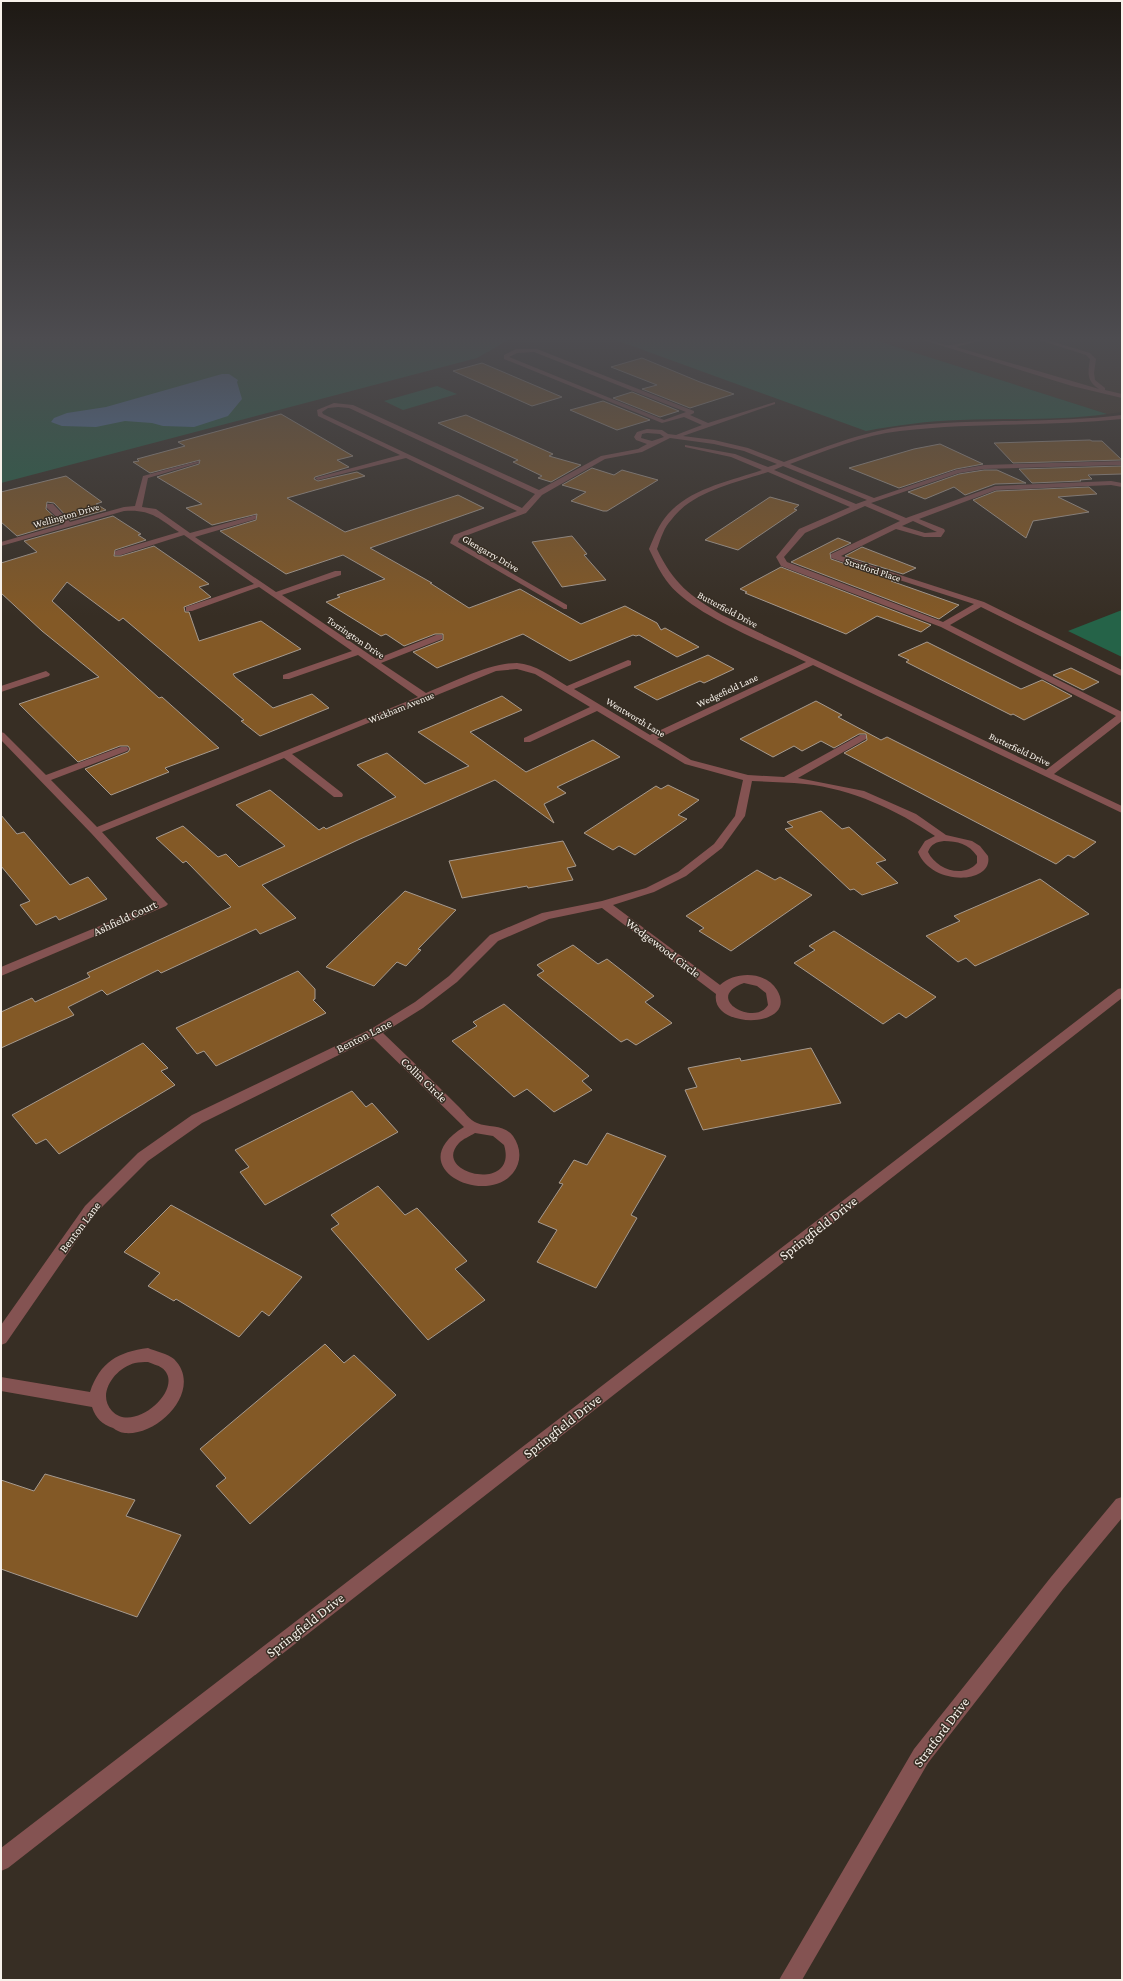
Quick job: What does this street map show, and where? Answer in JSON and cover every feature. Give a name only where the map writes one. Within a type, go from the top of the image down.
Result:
[{"type":"street","points":[[354,431],[523,511]]},
{"type":"street","points":[[405,431],[539,493]]},
{"type":"street","name":"Glengarry Drive","points":[[650,431],[638,435],[637,437],[641,440],[734,455],[857,507]]},
{"type":"street","name":"Glengarry Drive","points":[[656,431],[662,432],[668,436],[714,442],[746,449],[874,500]]},
{"type":"street","name":"Glengarry Drive","points":[[564,607],[454,543],[457,537],[510,518],[523,511],[539,493],[603,457],[640,451],[657,442],[667,439],[668,436],[684,434],[691,431]]},
{"type":"street","name":"Butterfield Drive","points":[[886,431],[862,436],[716,488],[686,502],[666,519],[660,528],[653,549],[661,568],[669,581],[691,600],[719,617],[1122,810]]},
{"type":"street","points":[[318,478],[406,456]]},
{"type":"street","points":[[138,508],[145,477],[197,462]]},
{"type":"street","points":[[1047,774],[1122,716],[944,625],[784,564],[780,557],[802,531],[874,500],[958,471],[984,467],[1122,463]]},
{"type":"street","name":"Stratford Place","points":[[1122,485],[1111,483],[994,488],[909,519],[834,556],[981,604],[1122,673]]},
{"type":"street","points":[[865,504],[941,531],[938,535],[924,535],[896,526]]},
{"type":"street","points":[[50,506],[69,525]]},
{"type":"street","name":"Wellington Drive","points":[[1,544],[120,510],[138,508]]},
{"type":"street","name":"Torrington Drive","points":[[138,508],[153,512],[425,697]]},
{"type":"street","points":[[118,553],[253,517]]},
{"type":"street","points":[[276,595],[338,573]]},
{"type":"street","points":[[189,609],[260,584]]},
{"type":"street","points":[[944,625],[981,604]]},
{"type":"street","points":[[374,663],[439,638]]},
{"type":"street","points":[[286,677],[358,652]]},
{"type":"street","name":"Wedgefield Lane","points":[[650,738],[813,662]]},
{"type":"street","points":[[567,689],[628,663]]},
{"type":"street","name":"Wentworth Lane","points":[[517,666],[534,669],[688,762],[748,778],[806,781],[860,794],[912,816],[944,838]]},
{"type":"street","name":"Wickham Avenue","points":[[95,831],[498,668],[517,666]]},
{"type":"street","points":[[1,689],[46,674]]},
{"type":"street","points":[[527,740],[598,707]]},
{"type":"street","name":"Ashfield Court","points":[[1,736],[95,831],[162,904],[1,972]]},
{"type":"street","points":[[786,780],[863,737]]},
{"type":"street","points":[[44,779],[124,749]]},
{"type":"street","points":[[286,754],[338,795]]},
{"type":"street","name":"Benton Lane","points":[[1,1338],[90,1210],[143,1157],[197,1119],[375,1032],[419,1005],[453,979],[494,938],[546,916],[604,904],[650,890],[682,874],[718,846],[740,816],[748,778]]},
{"type":"street","points":[[944,838],[964,841],[973,845],[980,851],[983,857],[983,863],[979,868],[972,872],[962,874],[935,868],[924,857],[924,846],[929,842],[944,838]]},
{"type":"street","name":"Wedgewood Circle","points":[[604,904],[721,992]]},
{"type":"street","name":"Springfield Drive","points":[[1,1861],[1122,992]]},
{"type":"street","name":"Collin Circle","points":[[375,1032],[473,1128]]},
{"type":"street","points":[[473,1128],[490,1129],[502,1134],[510,1141],[514,1151],[512,1161],[506,1170],[496,1177],[483,1180],[470,1180],[458,1175],[450,1167],[446,1157],[448,1147],[454,1138],[473,1128]]},
{"type":"street","points":[[148,1355],[161,1358],[172,1366],[176,1377],[176,1390],[169,1404],[157,1416],[142,1423],[126,1425],[112,1422],[102,1413],[98,1401],[99,1388],[106,1375],[118,1364],[132,1357],[148,1355]]},
{"type":"street","points":[[1,1384],[98,1401]]},
{"type":"street","name":"Stratford Drive","points":[[790,1980],[921,1756],[1052,1589],[1122,1505]]},
{"type":"green space","points":[[1,431],[197,431],[1,483]]},
{"type":"green space","points":[[1122,610],[1122,657],[1068,631]]},
{"type":"building","points":[[217,431],[311,431],[353,456],[337,460],[349,467],[315,477],[314,479],[318,481],[357,472],[365,476],[287,498],[345,532],[458,495],[484,508],[370,548],[432,583],[430,583],[469,608],[520,589],[581,624],[625,606],[657,623],[661,630],[665,628],[699,647],[677,657],[639,635],[633,635],[570,661],[523,634],[437,668],[413,652],[443,640],[443,634],[435,634],[404,646],[386,634],[381,636],[326,602],[340,597],[337,595],[385,579],[343,555],[286,574],[220,531],[256,520],[257,514],[212,525],[186,508],[202,504],[157,477],[199,464],[200,460],[150,473],[133,462],[139,461],[137,459],[185,446],[178,442]]},
{"type":"building","points":[[456,431],[503,431],[553,454],[549,456],[581,465],[551,482],[538,478],[542,476],[513,462],[518,460]]},
{"type":"building","points":[[1090,440],[1102,441],[1122,460],[1013,463],[994,443]]},
{"type":"building","points":[[940,444],[983,464],[956,469],[899,488],[849,468],[914,449]]},
{"type":"building","points":[[1122,466],[1122,474],[1088,475],[1092,479],[1080,480],[1081,481],[1032,483],[1019,469]]},
{"type":"building","points":[[592,468],[614,475],[622,470],[658,480],[607,511],[603,511],[571,501],[586,492],[562,485]]},
{"type":"building","points":[[984,470],[997,470],[1026,483],[995,484],[965,495],[954,487],[925,499],[908,492],[959,474]]},
{"type":"building","points":[[66,476],[102,502],[96,504],[106,510],[70,520],[54,503],[47,502],[46,509],[61,523],[17,536],[1,522],[1,492]]},
{"type":"building","points":[[1089,487],[1097,494],[1058,497],[1089,512],[1033,521],[1026,538],[973,500],[996,491]]},
{"type":"building","points":[[770,497],[799,505],[794,509],[797,510],[738,550],[705,540]]},
{"type":"building","points":[[113,516],[141,534],[138,535],[146,540],[115,550],[114,556],[121,556],[154,546],[209,584],[199,587],[211,597],[184,607],[185,612],[189,612],[199,641],[261,621],[301,649],[233,674],[235,677],[273,708],[312,694],[329,708],[260,736],[241,721],[244,720],[123,618],[119,621],[67,582],[52,601],[159,698],[162,697],[219,748],[165,768],[169,772],[111,795],[85,769],[128,752],[130,749],[128,746],[120,746],[78,762],[19,704],[99,677],[42,631],[1,593],[1,563],[37,552],[24,541]]},
{"type":"building","points":[[572,536],[587,554],[584,555],[606,580],[562,587],[532,542]]},
{"type":"building","points":[[838,538],[851,543],[830,553],[831,559],[893,580],[891,581],[959,605],[939,619],[791,562]]},
{"type":"building","points":[[862,547],[916,568],[903,574],[845,556]]},
{"type":"building","points":[[781,567],[931,625],[921,632],[877,616],[846,634],[745,593],[747,592],[740,589]]},
{"type":"building","points":[[927,642],[1021,689],[1042,680],[1072,696],[1024,720],[1013,714],[1011,715],[906,662],[909,660],[898,655]]},
{"type":"building","points":[[708,655],[734,669],[704,683],[700,681],[657,700],[634,687]]},
{"type":"building","points":[[1071,668],[1099,682],[1083,690],[1053,675]]},
{"type":"building","points":[[502,696],[522,710],[470,732],[526,772],[593,740],[620,757],[557,787],[566,793],[544,804],[554,823],[495,780],[358,840],[262,885],[296,918],[260,934],[256,929],[161,973],[158,970],[107,995],[102,990],[68,1007],[74,1015],[1,1048],[1,1012],[32,998],[35,1002],[90,977],[87,973],[231,907],[186,861],[183,863],[156,838],[183,826],[218,857],[226,854],[239,867],[285,846],[236,805],[270,790],[319,830],[324,827],[326,829],[396,797],[357,765],[387,753],[425,784],[469,766],[418,732]]},
{"type":"building","points":[[816,701],[842,715],[838,717],[881,740],[887,737],[1096,842],[1074,858],[1068,855],[1056,864],[844,753],[867,740],[866,734],[859,734],[834,748],[821,741],[802,751],[794,746],[773,757],[740,739]]},
{"type":"building","points":[[668,785],[699,800],[678,815],[687,819],[635,855],[619,846],[613,850],[584,833],[656,786],[661,789]]},
{"type":"building","points":[[821,811],[842,829],[849,827],[886,860],[876,863],[898,883],[862,895],[854,889],[850,890],[785,829],[793,827],[787,822]]},
{"type":"building","points":[[1,815],[17,834],[24,832],[70,885],[88,877],[107,899],[59,920],[56,916],[36,925],[20,905],[30,901],[1,866]]},
{"type":"building","points":[[563,841],[576,866],[567,868],[573,880],[528,888],[527,886],[462,898],[449,861]]},
{"type":"building","points":[[757,870],[775,880],[780,877],[812,895],[731,951],[699,931],[704,928],[686,916]]},
{"type":"building","points":[[1040,879],[1089,914],[975,966],[966,958],[958,962],[926,936],[960,921],[954,916]]},
{"type":"building","points":[[405,891],[456,910],[418,949],[421,950],[406,966],[397,962],[374,986],[326,967]]},
{"type":"building","points":[[834,931],[936,997],[906,1018],[899,1013],[883,1024],[794,963],[815,950],[809,946]]},
{"type":"building","points":[[573,945],[598,964],[607,959],[625,973],[654,996],[645,1002],[672,1023],[636,1045],[627,1039],[621,1042],[537,975],[544,971],[537,965]]},
{"type":"building","points":[[298,971],[315,989],[315,999],[313,1000],[326,1013],[216,1066],[204,1051],[197,1054],[176,1028]]},
{"type":"building","points":[[504,1004],[589,1076],[582,1081],[592,1090],[554,1112],[527,1089],[514,1097],[452,1041],[477,1026],[473,1022]]},
{"type":"building","points":[[143,1043],[168,1068],[161,1071],[175,1085],[59,1154],[46,1139],[36,1144],[12,1115]]},
{"type":"building","points":[[811,1048],[841,1103],[703,1130],[685,1090],[697,1087],[688,1068],[740,1058],[741,1061]]},
{"type":"building","points":[[352,1091],[366,1107],[372,1103],[398,1132],[265,1205],[240,1172],[249,1167],[235,1150]]},
{"type":"building","points":[[607,1133],[666,1156],[631,1215],[637,1218],[596,1288],[537,1262],[557,1230],[538,1222],[563,1184],[559,1183],[574,1160],[587,1165]]},
{"type":"building","points":[[378,1186],[405,1215],[417,1208],[467,1261],[455,1269],[485,1300],[428,1340],[331,1229],[339,1224],[331,1215]]},
{"type":"building","points":[[171,1205],[302,1277],[269,1316],[262,1311],[239,1337],[176,1299],[174,1301],[148,1286],[160,1273],[124,1252]]},
{"type":"building","points":[[325,1344],[344,1363],[354,1355],[396,1395],[250,1524],[216,1486],[226,1478],[200,1449]]},
{"type":"building","points":[[45,1474],[135,1500],[126,1516],[181,1535],[137,1617],[1,1569],[1,1480],[34,1491]]}]
